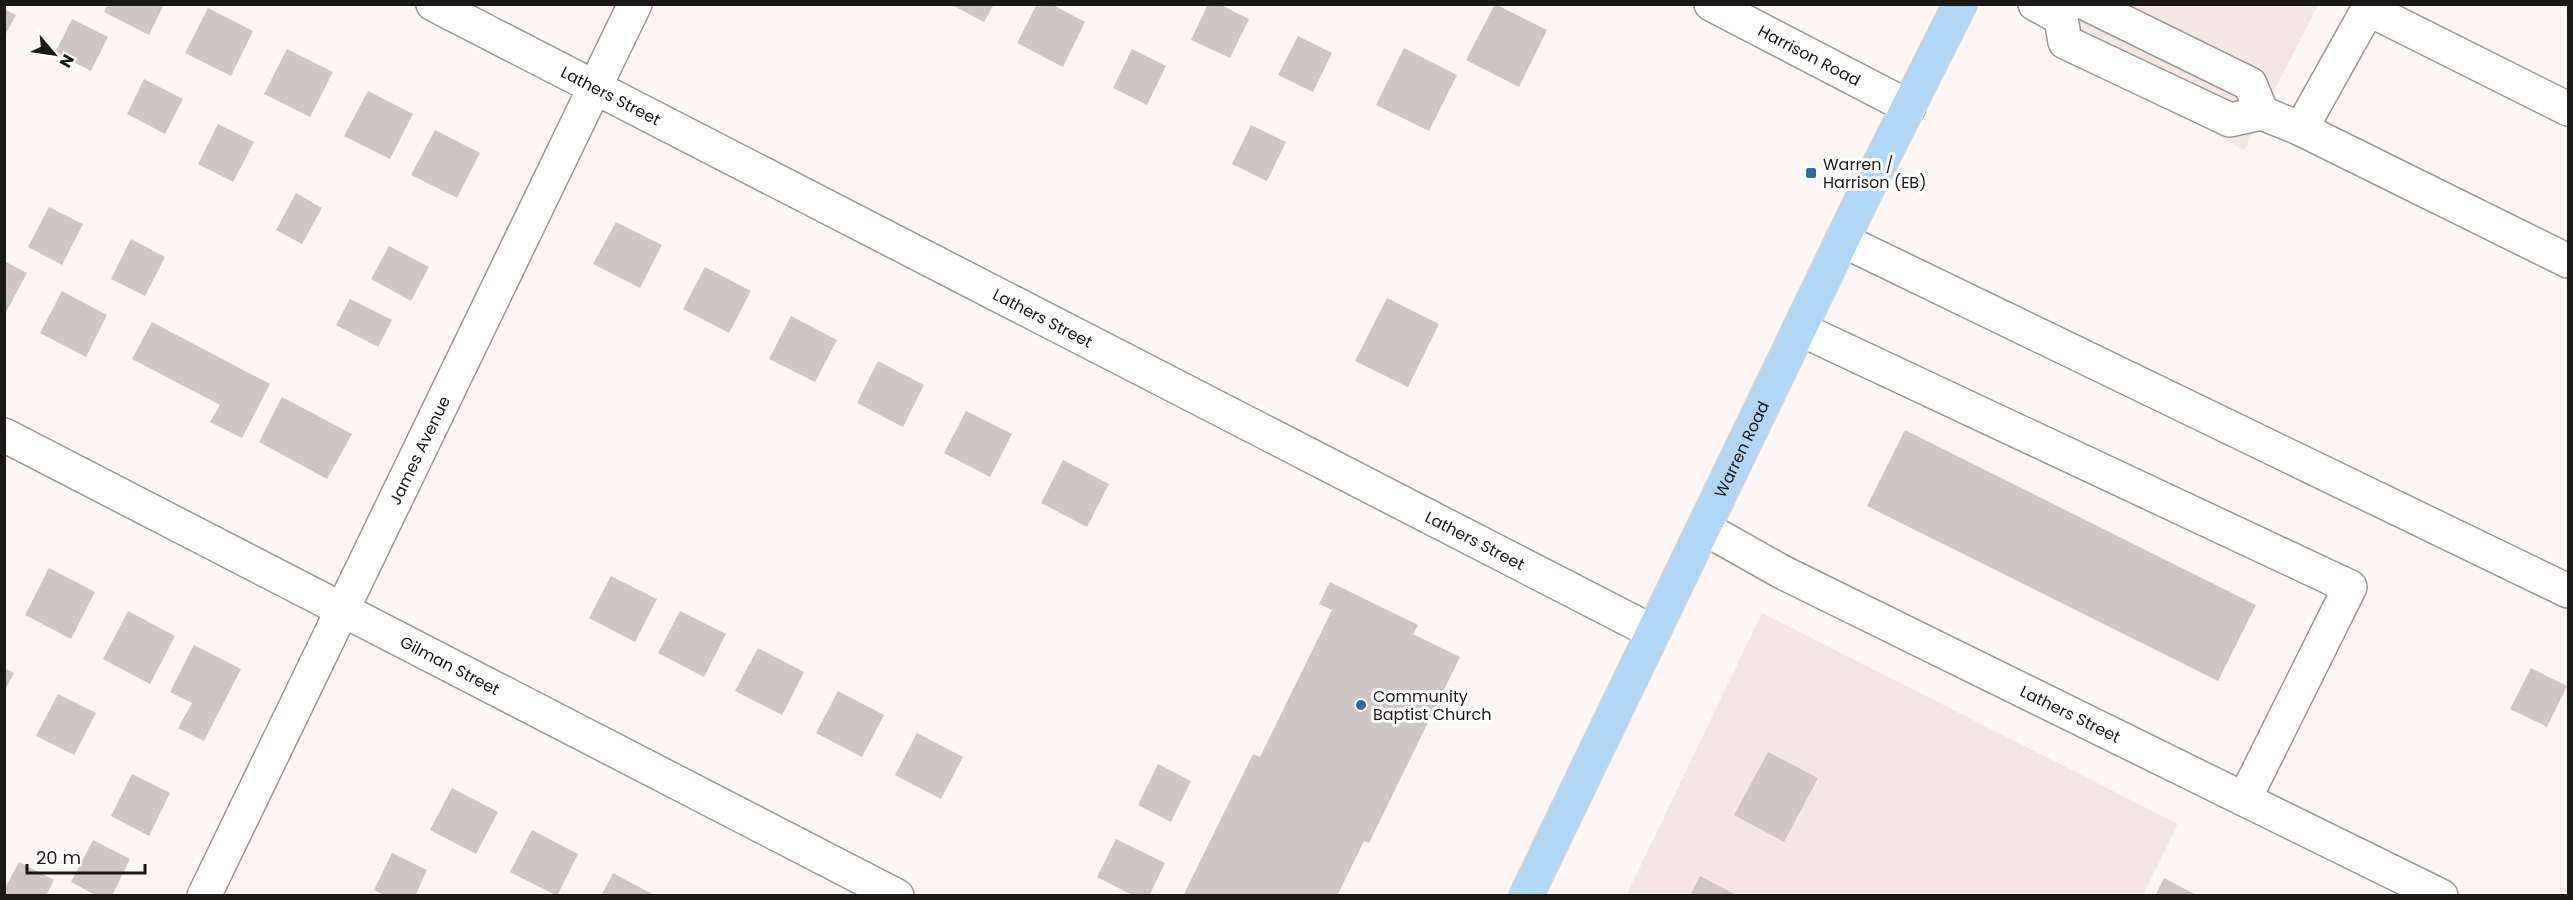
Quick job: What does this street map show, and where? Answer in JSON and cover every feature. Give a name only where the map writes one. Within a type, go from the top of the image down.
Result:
[{"type":"main road","name":"Warren Road","points":[[1526,896],[1842,240],[1960,4]]},
{"type":"street","name":"Lathers Street","points":[[433,4],[1653,632]]},
{"type":"street","name":"James Avenue","points":[[204,896],[635,4]]},
{"type":"street","name":"Harrison Road","points":[[1711,4],[1909,107]]},
{"type":"street","points":[[2262,113],[2250,84],[2066,8],[2065,42],[2230,120],[2262,113],[2301,129],[2568,261]]},
{"type":"street","points":[[2301,129],[2368,9],[2568,110]]},
{"type":"street","points":[[1842,240],[2568,591]]},
{"type":"street","points":[[1800,328],[2350,587],[2245,798]]},
{"type":"street","name":"Gilman Street","points":[[4,435],[897,896]]},
{"type":"street","name":"Lathers Street","points":[[1704,528],[1782,572],[2441,896]]},
{"type":"shaded area","points":[[2062,5],[2318,5],[2244,150],[2044,40]]},
{"type":"shaded area","points":[[1762,613],[2178,824],[2143,895],[1626,896]]},
{"type":"building","points":[[108,4],[164,4],[149,35],[104,12]]},
{"type":"building","points":[[950,4],[994,4],[984,22]]},
{"type":"building","points":[[1037,4],[1051,4],[1085,22],[1063,67],[1017,43]]},
{"type":"building","points":[[1208,4],[1219,4],[1249,19],[1230,58],[1191,40]]},
{"type":"building","points":[[1495,4],[1547,30],[1519,87],[1466,60]]},
{"type":"building","points":[[208,8],[253,31],[231,76],[185,53]]},
{"type":"building","points":[[4,9],[16,15],[4,37]]},
{"type":"building","points":[[72,19],[108,37],[91,71],[55,53]]},
{"type":"building","points":[[1298,36],[1332,53],[1313,92],[1278,75]]},
{"type":"building","points":[[1404,48],[1457,75],[1429,131],[1376,105]]},
{"type":"building","points":[[287,49],[333,72],[310,117],[264,94]]},
{"type":"building","points":[[1132,49],[1166,66],[1147,105],[1113,88]]},
{"type":"building","points":[[144,79],[183,99],[165,134],[127,114]]},
{"type":"building","points":[[368,91],[413,114],[390,159],[344,136]]},
{"type":"building","points":[[218,124],[254,142],[233,182],[198,164]]},
{"type":"building","points":[[1251,125],[1286,142],[1267,181],[1232,164]]},
{"type":"building","points":[[435,130],[480,153],[457,198],[411,175]]},
{"type":"building","points":[[296,193],[322,208],[302,244],[276,230]]},
{"type":"building","points":[[49,207],[83,224],[62,265],[28,247]]},
{"type":"building","points":[[616,222],[662,245],[640,288],[593,264]]},
{"type":"building","points":[[131,239],[165,257],[145,296],[111,279]]},
{"type":"building","points":[[389,246],[429,267],[411,301],[371,279]]},
{"type":"building","points":[[4,261],[27,273],[4,316]]},
{"type":"building","points":[[705,267],[751,291],[729,333],[683,309]]},
{"type":"building","points":[[62,291],[107,315],[86,357],[40,333]]},
{"type":"building","points":[[1387,298],[1439,324],[1408,387],[1355,361]]},
{"type":"building","points":[[350,299],[392,320],[378,347],[336,325]]},
{"type":"building","points":[[791,316],[837,340],[815,382],[769,359]]},
{"type":"building","points":[[152,322],[270,384],[242,438],[210,422],[220,405],[132,359]]},
{"type":"building","points":[[878,361],[924,385],[903,427],[857,403]]},
{"type":"building","points":[[282,397],[352,434],[327,479],[259,442]]},
{"type":"building","points":[[966,411],[1012,434],[990,477],[944,453]]},
{"type":"building","points":[[1905,430],[2256,605],[2218,681],[1867,506]]},
{"type":"building","points":[[1063,460],[1109,484],[1087,527],[1041,503]]},
{"type":"building","points":[[49,568],[95,592],[71,639],[25,615]]},
{"type":"building","points":[[611,576],[657,599],[635,642],[589,618]]},
{"type":"building","name":"Community Baptist Church","points":[[1330,582],[1418,625],[1413,634],[1460,657],[1369,843],[1364,841],[1337,896],[1183,896],[1253,754],[1260,757],[1332,610],[1319,604]]},
{"type":"building","points":[[128,611],[175,636],[150,684],[103,659]]},
{"type":"building","points":[[680,611],[726,634],[704,677],[658,653]]},
{"type":"building","points":[[194,645],[241,669],[204,741],[178,728],[192,703],[170,692]]},
{"type":"building","points":[[758,648],[804,672],[782,715],[735,691]]},
{"type":"building","points":[[4,668],[14,673],[4,692]]},
{"type":"building","points":[[2531,668],[2567,686],[2547,727],[2510,709]]},
{"type":"building","points":[[838,691],[884,715],[862,757],[816,733]]},
{"type":"building","points":[[58,694],[96,713],[74,755],[36,736]]},
{"type":"building","points":[[917,733],[963,757],[941,799],[895,775]]},
{"type":"building","points":[[1768,752],[1818,778],[1784,842],[1734,815]]},
{"type":"building","points":[[1158,764],[1191,781],[1171,822],[1138,805]]},
{"type":"building","points":[[132,774],[170,793],[149,836],[111,816]]},
{"type":"building","points":[[452,788],[498,812],[476,854],[430,830]]},
{"type":"building","points":[[532,830],[578,854],[557,896],[510,872]]},
{"type":"building","points":[[1116,839],[1165,863],[1149,896],[1134,896],[1097,877]]},
{"type":"building","points":[[93,840],[130,859],[112,896],[97,896],[71,882]]},
{"type":"building","points":[[392,853],[427,870],[415,896],[386,896],[374,890]]},
{"type":"building","points":[[19,862],[54,880],[46,896],[4,896],[4,890]]},
{"type":"building","points":[[613,873],[656,896],[601,896]]},
{"type":"building","points":[[1700,876],[1738,896],[1690,896]]},
{"type":"building","points":[[2164,878],[2198,896],[2155,896]]},
{"type":"place","name":"Warren / Harrison (EB)","points":[[1811,173]]},
{"type":"place","name":"Community Baptist Church","points":[[1361,705]]}]
